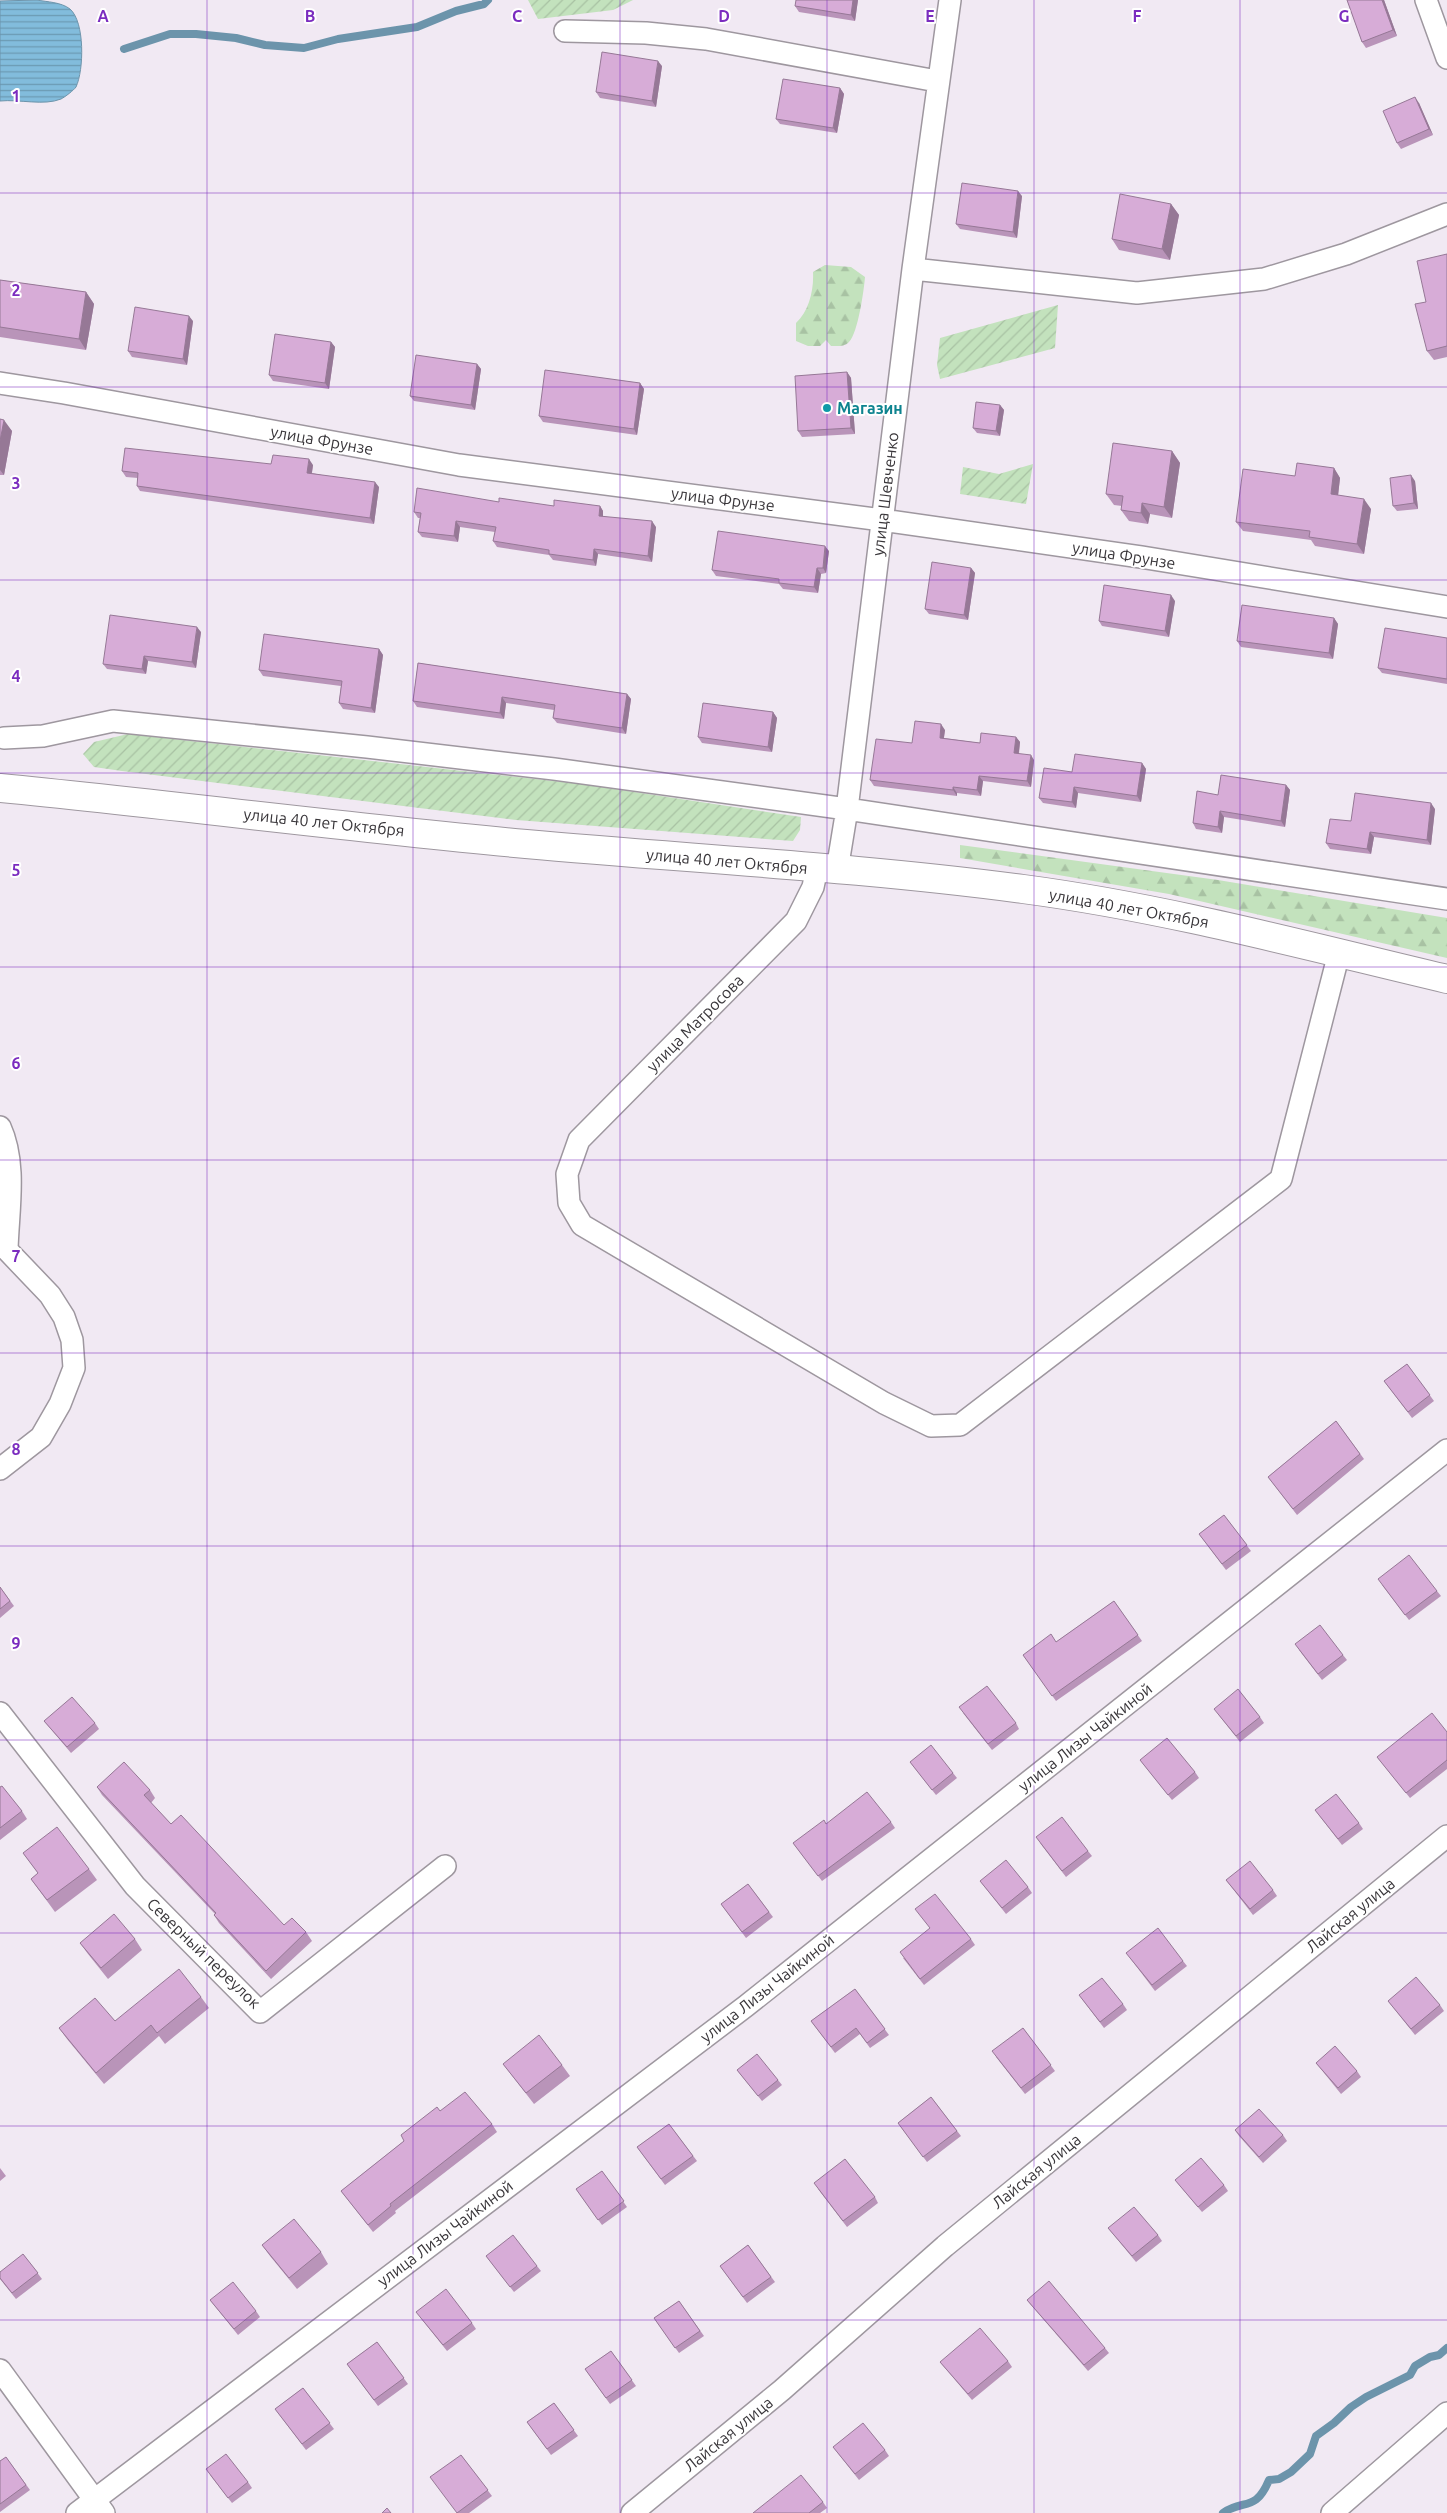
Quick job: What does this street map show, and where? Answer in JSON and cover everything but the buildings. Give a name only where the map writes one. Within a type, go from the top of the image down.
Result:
[{"type":"main road","name":"улица 40 лет Октября","points":[[0,788],[164,804],[523,844],[827,869],[1024,889],[1203,920],[1447,979]]},
{"type":"street","name":"улица Шевченко","points":[[827,869],[847,809],[913,269],[937,81],[950,0]]},
{"type":"street","points":[[1426,0],[1447,58]]},
{"type":"street","points":[[565,32],[646,33],[706,39],[937,81]]},
{"type":"street","points":[[913,269],[1137,293],[1264,279],[1346,254],[1447,214]]},
{"type":"street","name":"улица Фрунзе","points":[[0,383],[64,392],[459,464],[882,520],[1141,557],[1447,607]]},
{"type":"street","points":[[4,738],[43,736],[113,720],[554,769],[847,809],[1447,899]]},
{"type":"street","name":"улица Матросова","points":[[827,869],[813,887],[796,920],[579,1140],[567,1174],[569,1203],[582,1225],[884,1403],[931,1426],[960,1426],[1280,1179],[1320,1034],[1339,953]]},
{"type":"street","points":[[0,1127],[8,1150],[10,1167],[3,1250],[50,1295],[64,1317],[72,1340],[74,1368],[60,1404],[41,1437],[0,1469]]},
{"type":"street","name":"улица Лизы Чайкиной","points":[[77,2513],[99,2506],[746,2006],[1447,1450]]},
{"type":"street","name":"Северный переулок","points":[[0,1713],[135,1886],[260,2012],[445,1866]]},
{"type":"street","name":"Лайская улица","points":[[632,2513],[782,2390],[945,2246],[1447,1836]]},
{"type":"street","points":[[0,2370],[99,2506]]},
{"type":"street","points":[[1334,2512],[1447,2413]]},
{"type":"street","points":[[1334,2512],[1359,2513]]},
{"type":"green space","points":[[528,0],[633,0],[613,10],[538,19]]},
{"type":"green space","points":[[825,265],[851,267],[865,277],[860,311],[855,330],[847,344],[831,346],[826,340],[820,346],[808,346],[796,341],[796,323],[801,318],[810,300],[813,272]]},
{"type":"green space","points":[[1058,305],[1055,348],[940,379],[937,365],[940,338]]},
{"type":"green space","points":[[1033,464],[1026,504],[960,494],[963,467],[999,474]]},
{"type":"green space","points":[[128,734],[581,784],[801,817],[800,830],[793,841],[516,820],[94,767],[83,754],[94,742]]},
{"type":"green space","points":[[960,845],[1218,880],[1447,918],[1447,958],[1169,894],[960,858]]},
{"type":"water","points":[[37,0],[62,5],[70,9],[75,15],[82,46],[79,79],[76,87],[71,92],[63,98],[54,101],[0,101],[0,1]]},
{"type":"waterway","points":[[124,49],[170,34],[196,34],[236,38],[265,45],[304,48],[338,39],[417,27],[456,11],[484,4],[488,0]]},
{"type":"waterway","points":[[1223,2513],[1254,2501],[1259,2497],[1269,2480],[1279,2479],[1291,2472],[1310,2454],[1316,2436],[1351,2407],[1366,2397],[1410,2375],[1415,2366],[1430,2357],[1439,2355],[1447,2348]]},
{"type":"place","name":"Магазин","points":[[827,408]]}]
